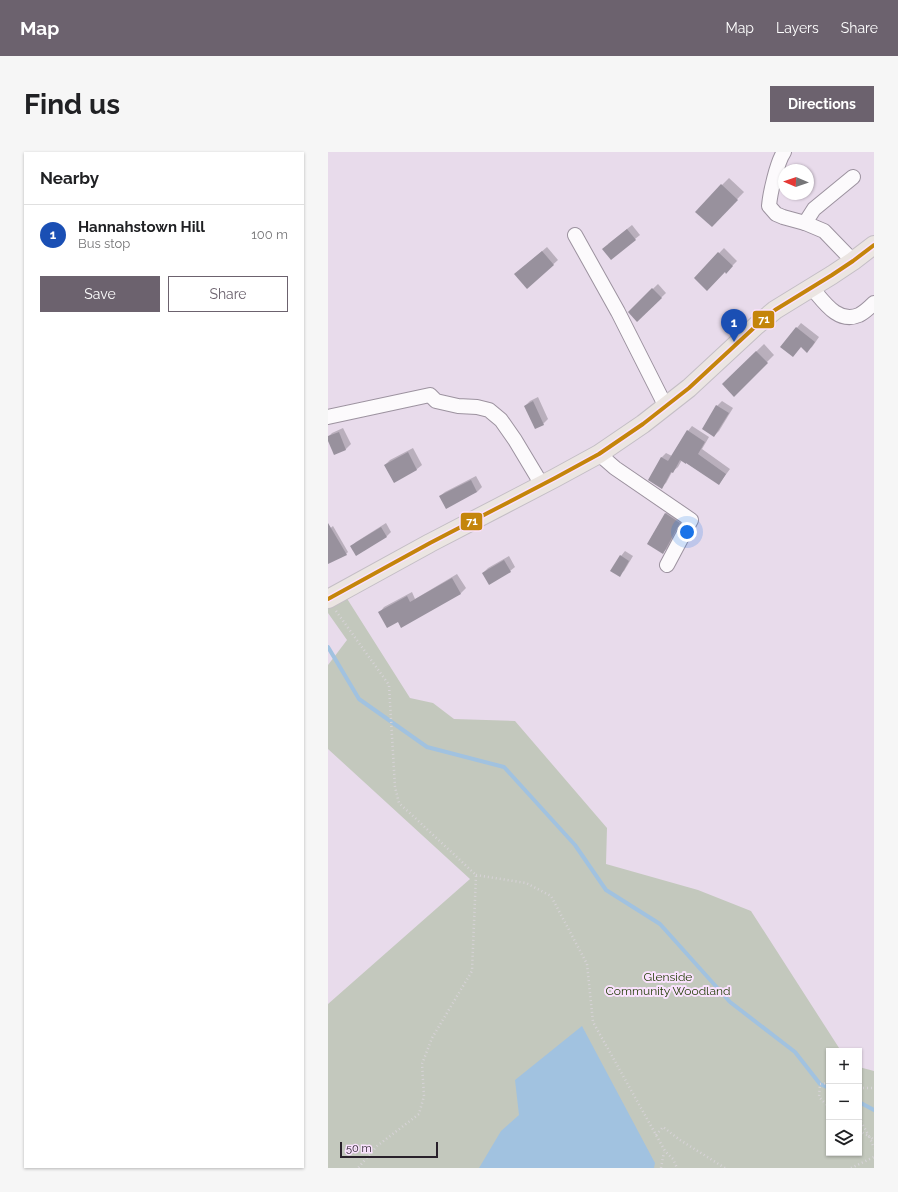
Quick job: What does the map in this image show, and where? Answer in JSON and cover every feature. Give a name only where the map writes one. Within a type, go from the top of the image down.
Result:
[{"type":"main road","points":[[328,599],[430,543],[599,454],[666,407],[704,375],[775,310],[812,288],[874,245]]},
{"type":"street","points":[[784,152],[779,163],[769,206],[776,214],[824,231],[853,261]]},
{"type":"street","points":[[805,223],[814,209],[854,177]]},
{"type":"street","points":[[575,235],[618,312],[666,407]]},
{"type":"street","points":[[812,288],[831,309],[843,317],[861,314],[874,303]]},
{"type":"street","points":[[328,417],[430,395],[436,401],[458,406],[477,406],[490,410],[501,420],[515,440],[542,485]]},
{"type":"street","points":[[599,454],[615,468],[692,520],[667,565]]},
{"type":"path","points":[[328,599],[389,685],[395,787],[399,803],[476,875],[526,883],[551,896],[587,964],[593,1022],[665,1151],[673,1159],[678,1168]]},
{"type":"path","points":[[358,1168],[377,1146],[419,1114],[424,1096],[422,1064],[432,1038],[472,970],[476,875]]},
{"type":"path","points":[[826,1083],[820,1084],[819,1097],[826,1104]]},
{"type":"path","points":[[862,1088],[874,1088]]},
{"type":"path","points":[[860,1120],[874,1148]]},
{"type":"path","points":[[656,1135],[663,1127],[680,1140],[725,1168]]},
{"type":"path","points":[[862,1132],[874,1140]]},
{"type":"path","points":[[661,1168],[665,1151]]},
{"type":"path","points":[[851,1168],[874,1157]]},
{"type":"green space","name":"Glenside Community Woodland","points":[[346,597],[410,698],[433,703],[454,719],[515,721],[607,828],[606,864],[698,890],[751,911],[839,1048],[826,1048],[826,1156],[862,1156],[862,1068],[874,1071],[874,1168],[328,1168],[328,1004],[470,879],[328,749],[328,665],[347,640],[328,613],[328,609]]},
{"type":"water","points":[[582,1026],[655,1163],[654,1168],[479,1168],[501,1131],[519,1115],[515,1080]]},
{"type":"building","points":[[721,184],[738,200],[712,227],[695,212]]},
{"type":"building","points":[[627,229],[636,240],[611,260],[602,249]]},
{"type":"building","points":[[542,251],[554,265],[527,289],[514,274]]},
{"type":"building","points":[[718,252],[733,266],[726,274],[725,272],[707,291],[694,278]]},
{"type":"building","points":[[652,288],[662,298],[637,322],[628,312]]},
{"type":"building","points":[[796,327],[815,342],[807,353],[801,347],[793,357],[780,347]]},
{"type":"building","points":[[756,351],[768,363],[734,397],[722,384]]},
{"type":"building","points":[[533,401],[544,425],[535,429],[524,406]]},
{"type":"building","points":[[716,405],[729,413],[714,437],[702,429]]},
{"type":"building","points":[[687,430],[705,442],[698,454],[726,474],[719,485],[680,460],[673,473],[671,472],[662,489],[648,480],[661,457],[668,461]]},
{"type":"building","points":[[339,432],[346,450],[334,455],[328,441],[328,436]]},
{"type":"building","points":[[408,452],[417,470],[394,483],[384,465]]},
{"type":"building","points":[[471,480],[477,492],[446,509],[439,496]]},
{"type":"building","points":[[665,513],[680,523],[663,554],[647,544]]},
{"type":"building","points":[[328,523],[347,555],[328,564]]},
{"type":"building","points":[[381,527],[387,537],[356,556],[350,546]]},
{"type":"building","points":[[620,555],[629,561],[620,577],[610,571]]},
{"type":"building","points":[[504,560],[511,572],[489,585],[482,573]]},
{"type":"building","points":[[452,578],[461,594],[401,628],[398,622],[387,628],[378,612],[407,596],[410,602]]},
{"type":"waterway","points":[[328,647],[359,699],[427,747],[504,767],[575,845],[606,890],[660,924],[730,1002],[795,1052],[820,1084],[826,1087]]},
{"type":"waterway","points":[[862,1104],[874,1110]]},
{"type":"transit line","name":"71","points":[[328,599],[430,543],[599,454],[643,424],[689,388],[775,310],[832,275],[874,245]]},
{"type":"place","name":"Hannahstown Hill","points":[[734,342]]}]
